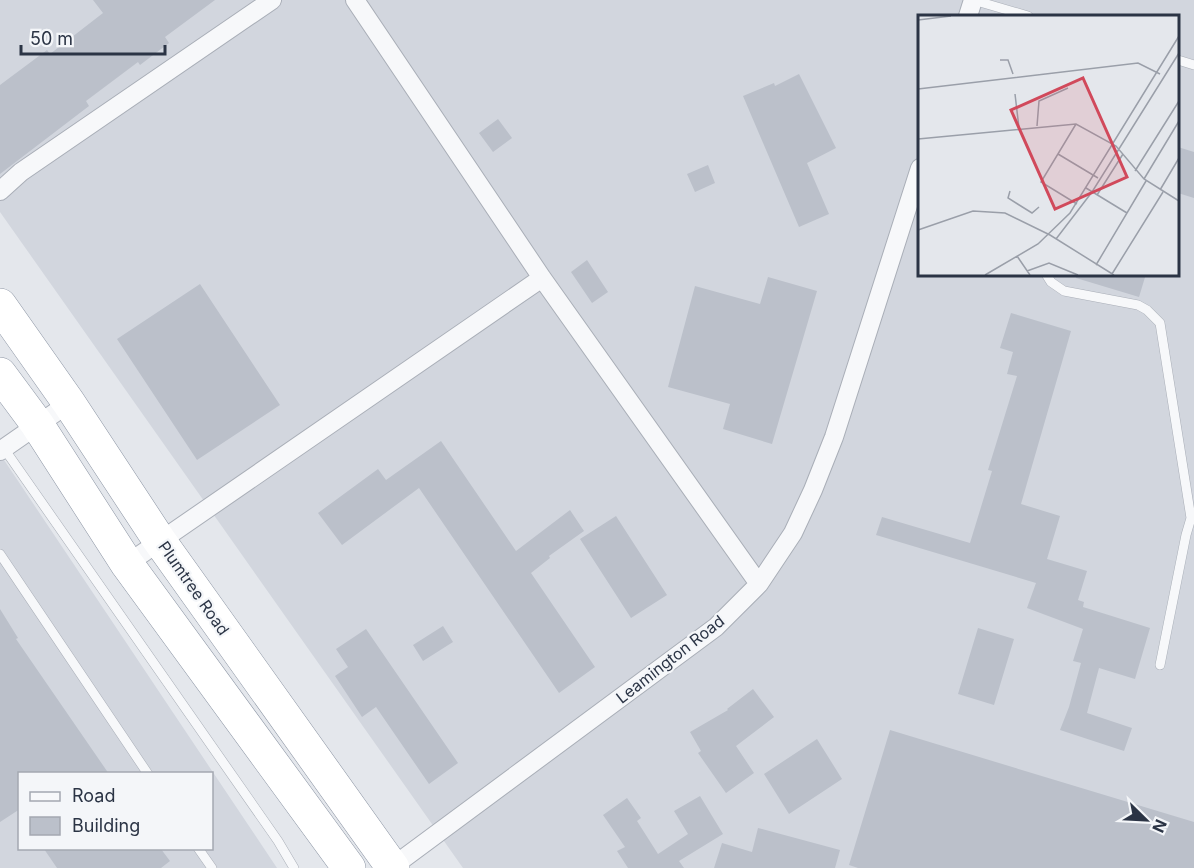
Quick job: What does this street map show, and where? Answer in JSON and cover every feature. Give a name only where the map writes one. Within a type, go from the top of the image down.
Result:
[{"type":"highway","name":"Plumtree Road","points":[[0,305],[69,403],[159,540],[392,868]]},
{"type":"highway","points":[[0,374],[38,424],[127,564],[349,868]]},
{"type":"street","points":[[0,191],[21,172],[272,0]]},
{"type":"street","points":[[356,0],[543,278],[759,584]]},
{"type":"street","points":[[968,15],[973,0]]},
{"type":"street","name":"Leamington Road","points":[[392,868],[716,627],[759,584],[793,533],[834,437],[918,177]]},
{"type":"street","points":[[127,564],[543,278]]},
{"type":"street","points":[[1,447],[69,403]]},
{"type":"lane","points":[[973,0],[1025,15]]},
{"type":"lane","points":[[1179,60],[1194,65]]},
{"type":"lane","points":[[1047,276],[1051,282],[1064,291],[1138,305],[1147,310],[1160,323],[1191,518],[1160,665]]},
{"type":"lane","points":[[1,447],[278,841],[294,868]]},
{"type":"lane","points":[[0,554],[147,772]]},
{"type":"lane","points":[[199,850],[212,868]]},
{"type":"shaded area","points":[[0,0],[1194,0],[1194,868],[463,868],[0,212]]},
{"type":"shaded area","points":[[0,454],[213,772],[18,772],[18,850],[213,850],[213,772],[277,868],[0,868]]},
{"type":"building","points":[[93,0],[215,0],[165,37],[169,43],[140,65],[138,62],[86,101],[89,106],[0,174],[0,85],[47,50],[50,54],[103,13]]},
{"type":"building","points":[[799,74],[836,148],[807,163],[829,214],[799,227],[743,96],[774,83],[775,86]]},
{"type":"building","points":[[498,119],[512,138],[493,152],[479,133]]},
{"type":"building","points":[[1179,147],[1194,152],[1194,198],[1179,193]]},
{"type":"building","points":[[708,165],[715,183],[695,192],[687,174]]},
{"type":"building","points":[[587,260],[608,292],[592,303],[571,272]]},
{"type":"building","points":[[1076,276],[1145,276],[1139,297],[1076,278]]},
{"type":"building","points":[[768,277],[817,291],[772,444],[723,429],[730,404],[668,387],[695,286],[760,304]]},
{"type":"building","points":[[200,284],[280,405],[197,460],[117,339]]},
{"type":"building","points":[[1011,313],[1071,331],[1021,504],[1060,516],[1047,559],[1087,571],[1078,600],[1084,602],[1083,607],[1150,628],[1135,679],[1099,668],[1087,713],[1132,728],[1124,751],[1060,730],[1081,663],[1073,661],[1083,629],[1027,608],[1036,583],[876,535],[882,517],[970,543],[992,471],[988,470],[1017,376],[1007,374],[1013,352],[1000,348]]},
{"type":"building","points":[[441,441],[516,551],[570,510],[584,531],[549,556],[550,558],[531,573],[595,667],[559,693],[419,488],[342,545],[318,513],[378,469],[386,480]]},
{"type":"building","points":[[616,516],[667,595],[631,618],[580,539]]},
{"type":"building","points":[[0,609],[18,638],[16,639],[108,772],[18,772],[18,810],[0,822]]},
{"type":"building","points":[[443,626],[453,642],[423,661],[413,645]]},
{"type":"building","points":[[978,628],[1014,639],[994,705],[958,694]]},
{"type":"building","points":[[366,629],[458,763],[429,784],[376,707],[362,717],[335,676],[348,667],[336,649]]},
{"type":"building","points":[[753,689],[774,717],[736,746],[754,773],[726,793],[698,753],[701,751],[690,732],[728,710]]},
{"type":"building","points":[[890,730],[1194,822],[1194,868],[858,868],[849,865]]},
{"type":"building","points":[[817,739],[842,779],[789,814],[764,774]]},
{"type":"building","points":[[700,796],[723,834],[679,861],[684,868],[628,868],[617,851],[625,847],[603,815],[627,798],[641,818],[637,821],[658,854],[688,834],[674,811]]},
{"type":"building","points":[[758,828],[840,850],[835,868],[714,868],[722,843],[752,852]]},
{"type":"building","points":[[45,850],[162,850],[170,861],[161,868],[57,868]]}]
